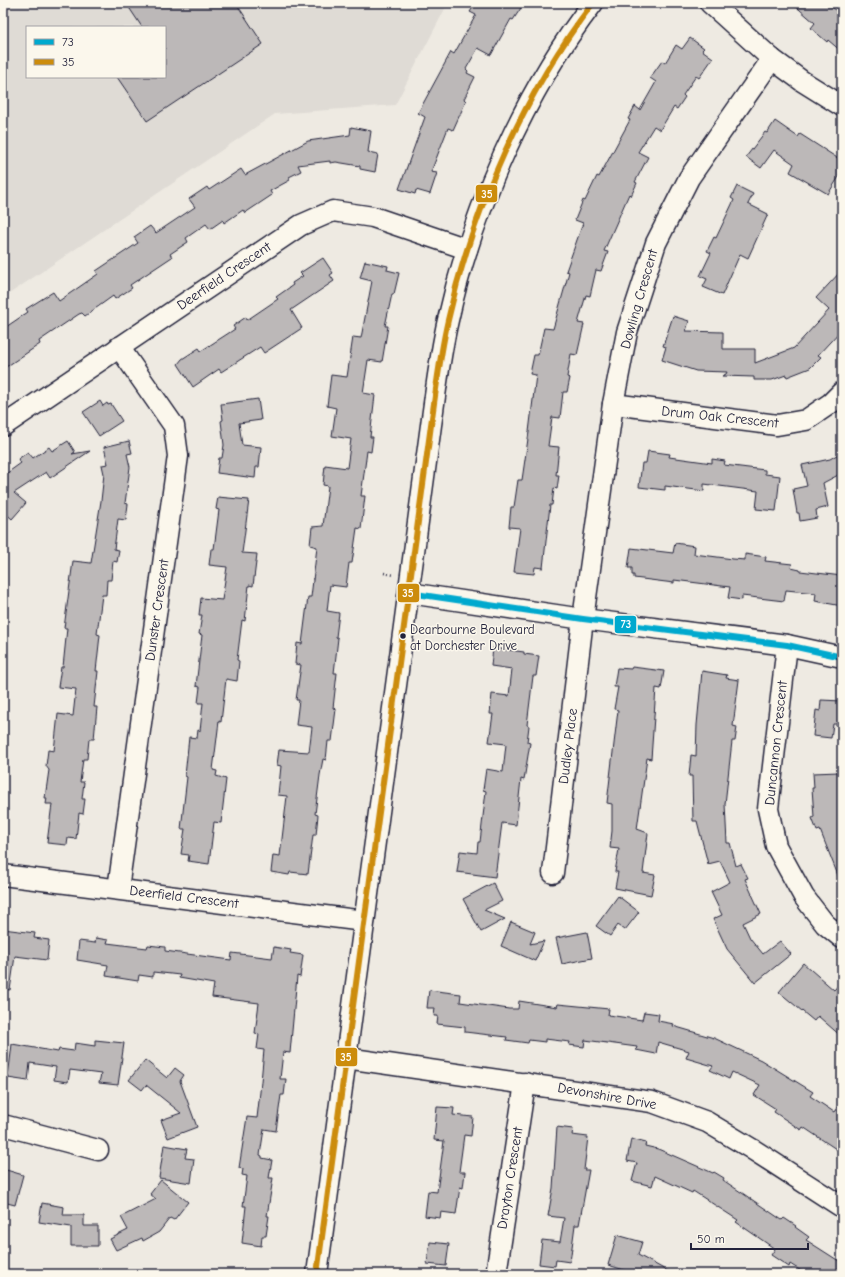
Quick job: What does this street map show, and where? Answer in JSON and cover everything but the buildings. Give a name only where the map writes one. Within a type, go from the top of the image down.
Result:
[{"type":"street","points":[[317,1274],[408,593],[442,353],[449,314],[467,249],[499,167],[522,118],[549,70],[593,3]]},
{"type":"street","points":[[710,3],[772,59],[802,81],[842,106]]},
{"type":"street","name":"Dowling Crescent","points":[[584,619],[614,404],[627,332],[656,243],[689,178],[772,59]]},
{"type":"street","name":"Deerfield Crescent","points":[[3,426],[301,225],[333,211],[372,217],[467,249]]},
{"type":"street","name":"Dunster Crescent","points":[[118,889],[178,456],[174,426],[119,347]]},
{"type":"street","name":"Drum Oak Crescent","points":[[614,404],[777,425],[806,420],[831,403],[842,392]]},
{"type":"street","points":[[408,593],[584,619],[787,645],[842,657]]},
{"type":"street","name":"Dudley Place","points":[[553,873],[584,619]]},
{"type":"street","name":"Duncannon Crescent","points":[[787,645],[768,809],[771,825],[776,846],[804,897],[825,924],[842,938]]},
{"type":"street","name":"Deerfield Crescent","points":[[3,875],[364,921]]},
{"type":"street","name":"Devonshire Drive","points":[[346,1058],[652,1102],[707,1122],[842,1207]]},
{"type":"street","name":"Drayton Crescent","points":[[496,1274],[525,1083]]},
{"type":"street","points":[[3,1125],[98,1150]]},
{"type":"path","points":[[384,573],[395,575]]},
{"type":"shaded area","points":[[3,3],[448,3],[395,105],[275,114],[3,298]]},
{"type":"transit line","name":"35","points":[[317,1274],[438,372],[445,333],[458,279],[471,237],[486,195],[504,154],[545,74],[568,37],[593,3]]},
{"type":"transit line","name":"73","points":[[409,593],[583,619],[787,645],[842,657]]},
{"type":"place","name":"Dearbourne Boulevard at Dorchester Drive","points":[[403,636]]}]
